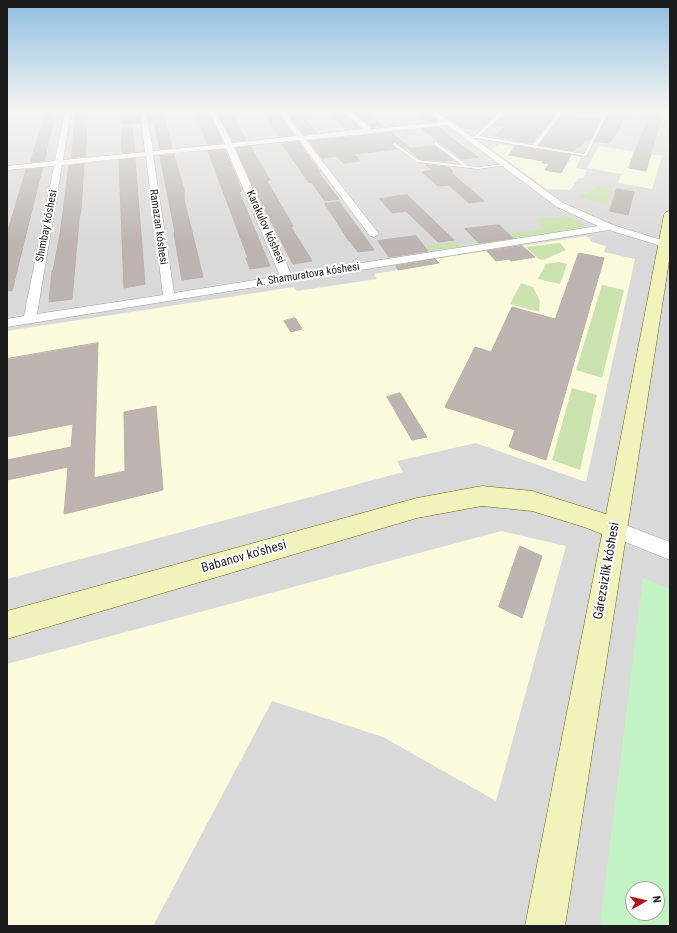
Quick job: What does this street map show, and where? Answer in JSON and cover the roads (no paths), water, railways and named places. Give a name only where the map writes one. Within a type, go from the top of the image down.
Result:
[{"type":"street","name":"Shımbay kóshesi","points":[[30,319],[61,154]]},
{"type":"street","name":"Ramazan kóshesi","points":[[148,154],[169,296]]},
{"type":"street","points":[[7,168],[152,154]]},
{"type":"street","name":"Karakulov kóshesi","points":[[233,154],[287,278]]},
{"type":"street","points":[[313,154],[374,234]]},
{"type":"street","points":[[491,154],[560,205],[666,251]]},
{"type":"street","name":"Gárezsizlik kóshesi","points":[[545,926],[666,251],[670,215]]},
{"type":"street","name":"A. Shamuratova kóshesi","points":[[7,322],[609,227]]},
{"type":"street","name":"Babanov ko'shesi","points":[[7,625],[417,508],[482,496],[532,501],[589,518],[615,529]]},
{"type":"street","points":[[615,529],[670,551]]},
{"type":"lane","points":[[407,154],[417,161],[467,167],[505,165]]},
{"type":"lane","points":[[449,154],[467,167]]},
{"type":"lane","points":[[577,154],[586,155],[587,154]]}]
